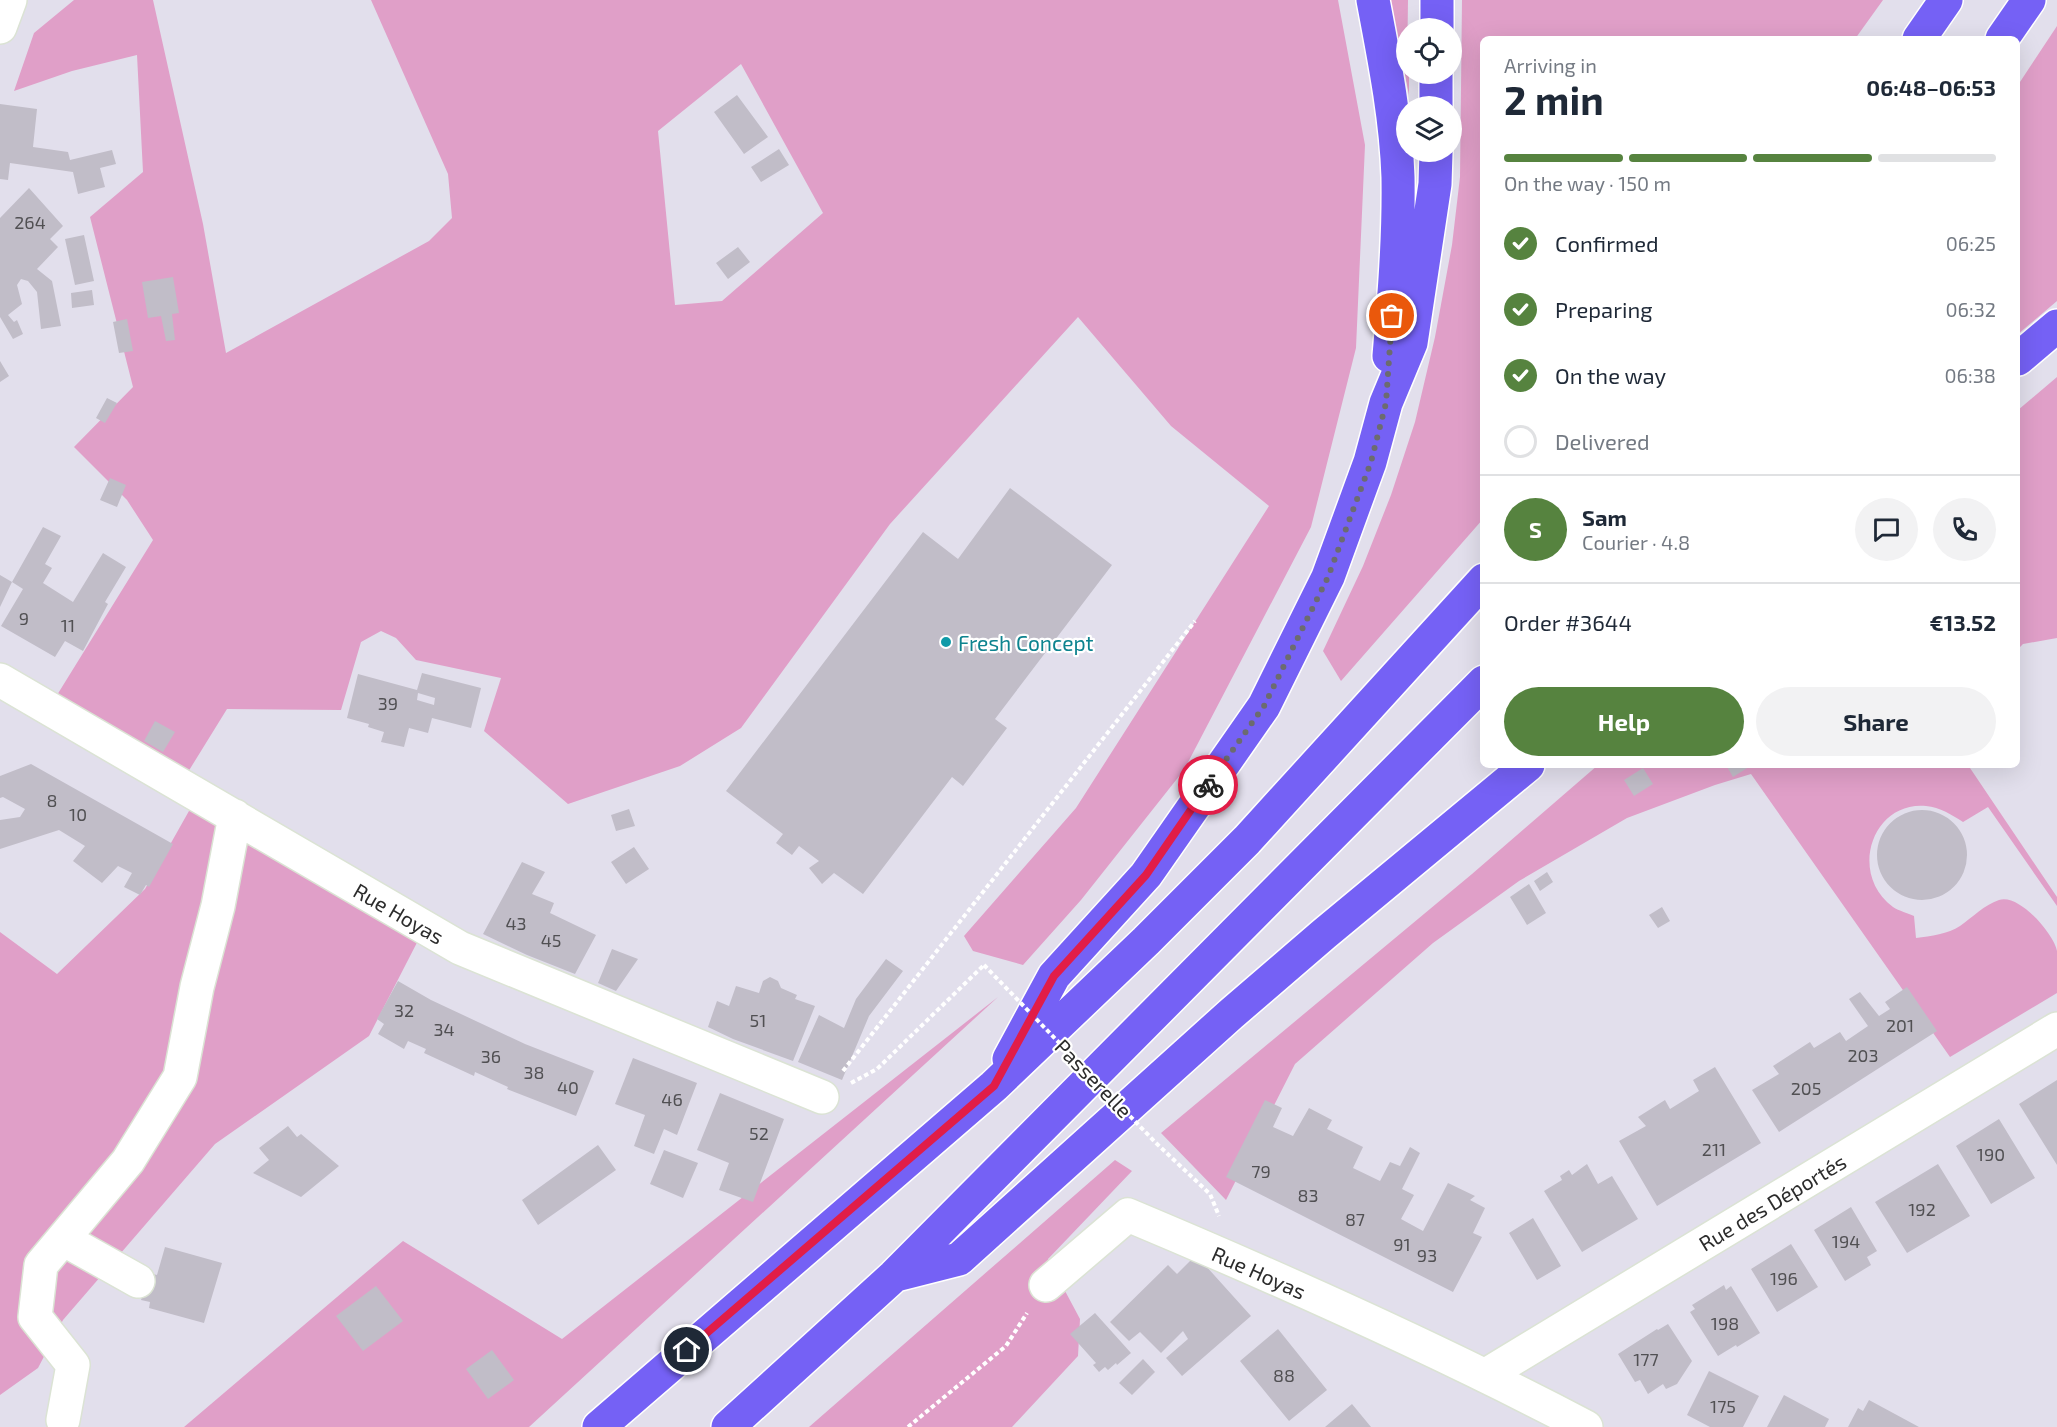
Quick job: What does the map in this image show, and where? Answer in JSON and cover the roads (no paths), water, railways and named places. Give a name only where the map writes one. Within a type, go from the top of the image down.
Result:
[{"type":"highway","points":[[1373,0],[1388,81],[1398,177],[1394,294],[1386,403]]},
{"type":"highway","points":[[1437,0],[1437,18]]},
{"type":"highway","points":[[1921,36],[1946,0]]},
{"type":"highway","points":[[2004,36],[2029,0]]},
{"type":"highway","points":[[994,1086],[1054,976],[1146,875],[1264,706],[1328,577],[1371,462],[1386,403],[1411,343],[1436,184],[1436,162]]},
{"type":"highway","points":[[2020,357],[2057,326]]},
{"type":"highway","points":[[599,1427],[994,1086],[1146,941],[1247,840],[1480,584]]},
{"type":"highway","points":[[728,1427],[894,1276],[1480,686]]},
{"type":"highway","points":[[894,1276],[959,1259],[1231,1014],[1524,768]]},
{"type":"street","points":[[0,27],[10,0]]},
{"type":"street","name":"Rue Hoyas","points":[[0,680],[460,948],[822,1097]]},
{"type":"street","points":[[63,1420],[73,1365],[35,1317],[41,1265],[128,1161],[180,1077],[197,987],[218,906],[234,816]]},
{"type":"street","name":"Rue des Déportés","points":[[1486,1375],[2057,1029]]},
{"type":"street","name":"Rue Hoyas","points":[[1046,1285],[1128,1215],[1237,1261],[1486,1375]]},
{"type":"street","points":[[63,1239],[138,1281]]},
{"type":"street","points":[[1486,1375],[1586,1427]]},
{"type":"place","name":"Fresh Concept","points":[[946,642]]}]
